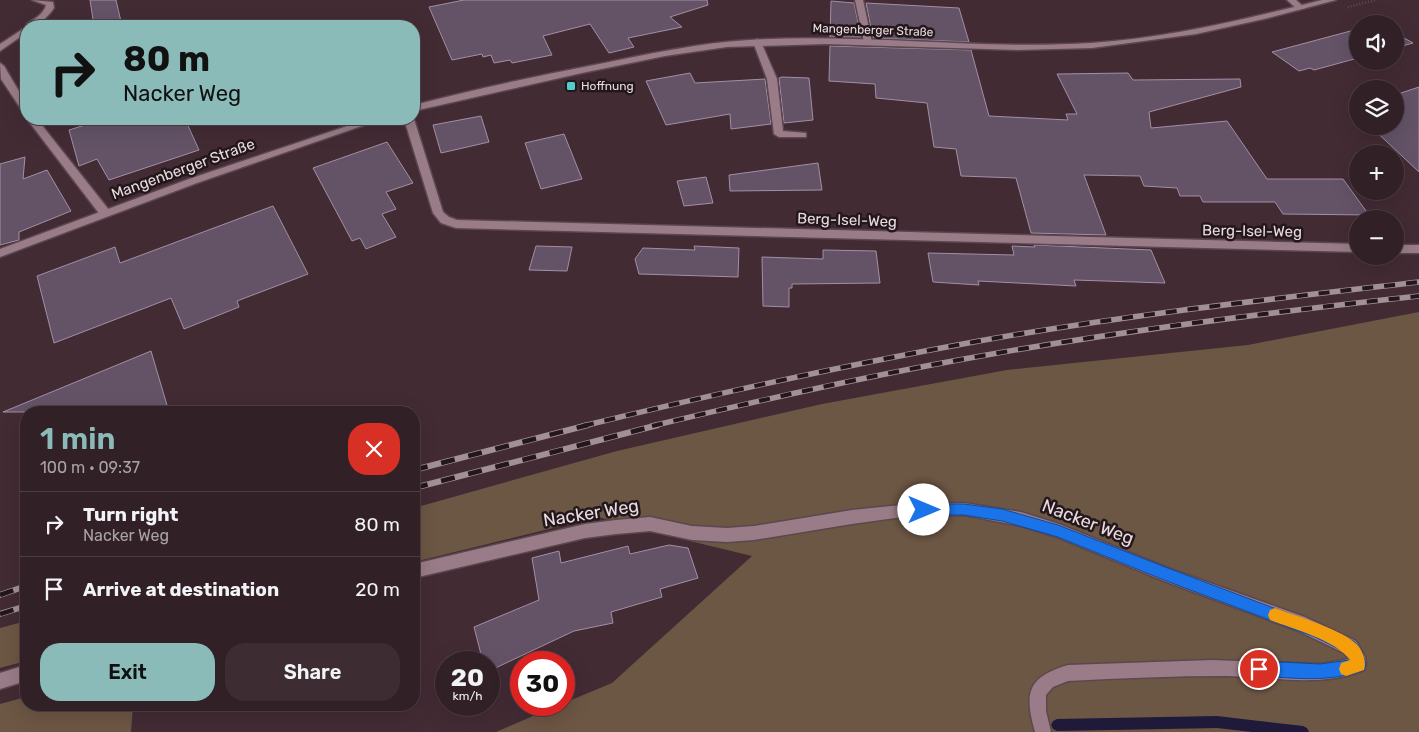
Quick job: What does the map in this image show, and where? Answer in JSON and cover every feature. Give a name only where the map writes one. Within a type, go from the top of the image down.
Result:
[{"type":"main road","points":[[36,0],[50,4],[50,8],[38,20]]},
{"type":"main road","points":[[859,0],[868,42]]},
{"type":"main road","points":[[1291,0],[1301,8]]},
{"type":"main road","name":"Mangenberger Straße","points":[[420,107],[492,89],[655,55],[757,42],[803,40],[971,47],[1059,48],[1122,43],[1182,35],[1332,0]]},
{"type":"main road","points":[[0,48],[20,33]]},
{"type":"main road","points":[[757,42],[772,78],[780,134],[803,136]]},
{"type":"main road","points":[[0,66],[20,101]]},
{"type":"main road","points":[[37,125],[105,213]]},
{"type":"main road","name":"Mangenberger Straße","points":[[0,253],[105,213],[359,125]]},
{"type":"main road","name":"Berg-Isel-Weg","points":[[411,125],[438,213],[445,220],[456,224],[1349,248]]},
{"type":"main road","points":[[1404,249],[1419,249]]},
{"type":"main road","name":"Nacker Weg","points":[[420,570],[585,531],[616,527],[650,524],[692,533],[754,534],[852,517],[910,510],[964,510],[1020,519],[1058,531],[1164,574],[1305,626],[1350,647],[1357,657],[1358,664],[1344,669],[1320,672],[1259,669],[1068,673],[1052,677],[1039,690],[1036,697],[1036,706],[1043,732]]},
{"type":"main road","points":[[0,681],[20,675]]},
{"type":"path","points":[[1341,9],[1376,0]]},
{"type":"shaded area","points":[[1419,312],[1419,732],[496,732],[533,716],[575,716],[575,698],[612,683],[752,556],[598,517],[420,561],[420,506],[617,451],[822,404],[1007,370],[1248,345]]},
{"type":"shaded area","points":[[20,623],[20,663],[0,668],[0,628]]},
{"type":"shaded area","points":[[20,699],[20,711],[133,711],[131,732],[0,732],[0,704]]},
{"type":"building","points":[[90,0],[116,0],[121,20],[93,20]]},
{"type":"building","points":[[464,0],[707,0],[708,5],[670,17],[682,27],[628,38],[634,47],[609,53],[590,24],[543,36],[552,55],[512,63],[510,60],[494,63],[491,55],[483,57],[482,54],[452,60],[429,7]]},
{"type":"building","points":[[831,1],[854,3],[861,37],[830,37]]},
{"type":"building","points":[[866,3],[959,8],[969,42],[873,38]]},
{"type":"building","points":[[1349,31],[1349,60],[1314,70],[1310,68],[1299,71],[1272,52]]},
{"type":"building","points":[[1404,38],[1413,43],[1404,46]]},
{"type":"building","points":[[830,46],[971,50],[989,116],[1068,120],[1066,114],[1077,114],[1057,74],[1128,73],[1133,80],[1240,79],[1241,87],[1149,112],[1151,128],[1227,121],[1267,179],[1343,179],[1349,187],[1349,200],[1358,200],[1365,210],[1349,210],[1349,215],[1283,214],[1275,202],[1203,202],[1200,196],[1180,196],[1177,188],[1144,186],[1140,176],[1084,175],[1106,235],[1031,233],[1016,178],[961,176],[956,149],[934,147],[927,103],[876,98],[875,84],[829,81]]},
{"type":"building","points":[[690,73],[695,83],[765,79],[771,124],[731,129],[730,114],[666,125],[646,81]]},
{"type":"building","points":[[779,78],[809,78],[813,120],[784,123]]},
{"type":"building","points":[[1419,87],[1419,172],[1404,158],[1404,145],[1390,145],[1380,135],[1404,135],[1404,92]]},
{"type":"building","points":[[481,116],[489,142],[441,153],[433,125]]},
{"type":"building","points":[[85,125],[188,125],[199,150],[109,180],[97,159],[79,166],[69,130]]},
{"type":"building","points":[[564,134],[582,179],[541,189],[525,143]]},
{"type":"building","points":[[387,142],[413,183],[386,192],[396,209],[382,214],[396,237],[366,249],[360,238],[352,241],[313,168]]},
{"type":"building","points":[[25,157],[23,179],[47,170],[71,211],[19,232],[19,240],[0,245],[0,164]]},
{"type":"building","points":[[818,163],[822,190],[730,191],[729,175]]},
{"type":"building","points":[[706,177],[713,203],[684,206],[677,181]]},
{"type":"building","points":[[273,206],[308,274],[237,301],[239,307],[184,329],[171,298],[54,343],[37,276],[115,247],[120,263]]},
{"type":"building","points":[[1034,245],[1151,250],[1165,283],[1074,280],[1076,286],[978,281],[979,285],[933,282],[928,253],[1014,255],[1012,246],[1035,247]]},
{"type":"building","points":[[536,246],[572,247],[567,271],[529,270]]},
{"type":"building","points":[[694,246],[739,248],[738,277],[639,274],[635,259],[643,248],[695,250]]},
{"type":"building","points":[[823,250],[876,251],[880,283],[792,284],[792,288],[789,288],[789,307],[763,306],[762,257],[823,259]]},
{"type":"building","points":[[151,351],[167,406],[20,406],[20,412],[3,412]]},
{"type":"building","points":[[669,545],[688,548],[698,578],[660,589],[662,597],[611,612],[613,623],[574,631],[532,651],[510,651],[510,661],[500,666],[500,651],[480,651],[474,627],[539,600],[532,558],[559,551],[561,563],[628,546],[630,554]]},
{"type":"waterway","points":[[1057,725],[1217,722],[1303,732]]},
{"type":"railway","points":[[583,426],[780,380],[979,341],[1144,315],[1419,282]]},
{"type":"railway","points":[[652,426],[775,397],[940,363],[1200,322],[1419,296]]},
{"type":"railway","points":[[420,468],[588,425]]},
{"type":"railway","points":[[420,486],[658,425]]},
{"type":"railway","points":[[0,595],[20,588]]},
{"type":"railway","points":[[0,614],[20,608]]},
{"type":"slow traffic","points":[[1275,615],[1319,632],[1350,647],[1357,657],[1358,664],[1346,669]]},
{"type":"place","name":"Hoffnung","points":[[571,86]]},
{"type":"route","points":[[924,510],[964,510],[1002,515],[1058,531],[1164,574],[1319,632],[1350,647],[1357,657],[1358,664],[1344,669],[1320,672],[1259,669]]}]
